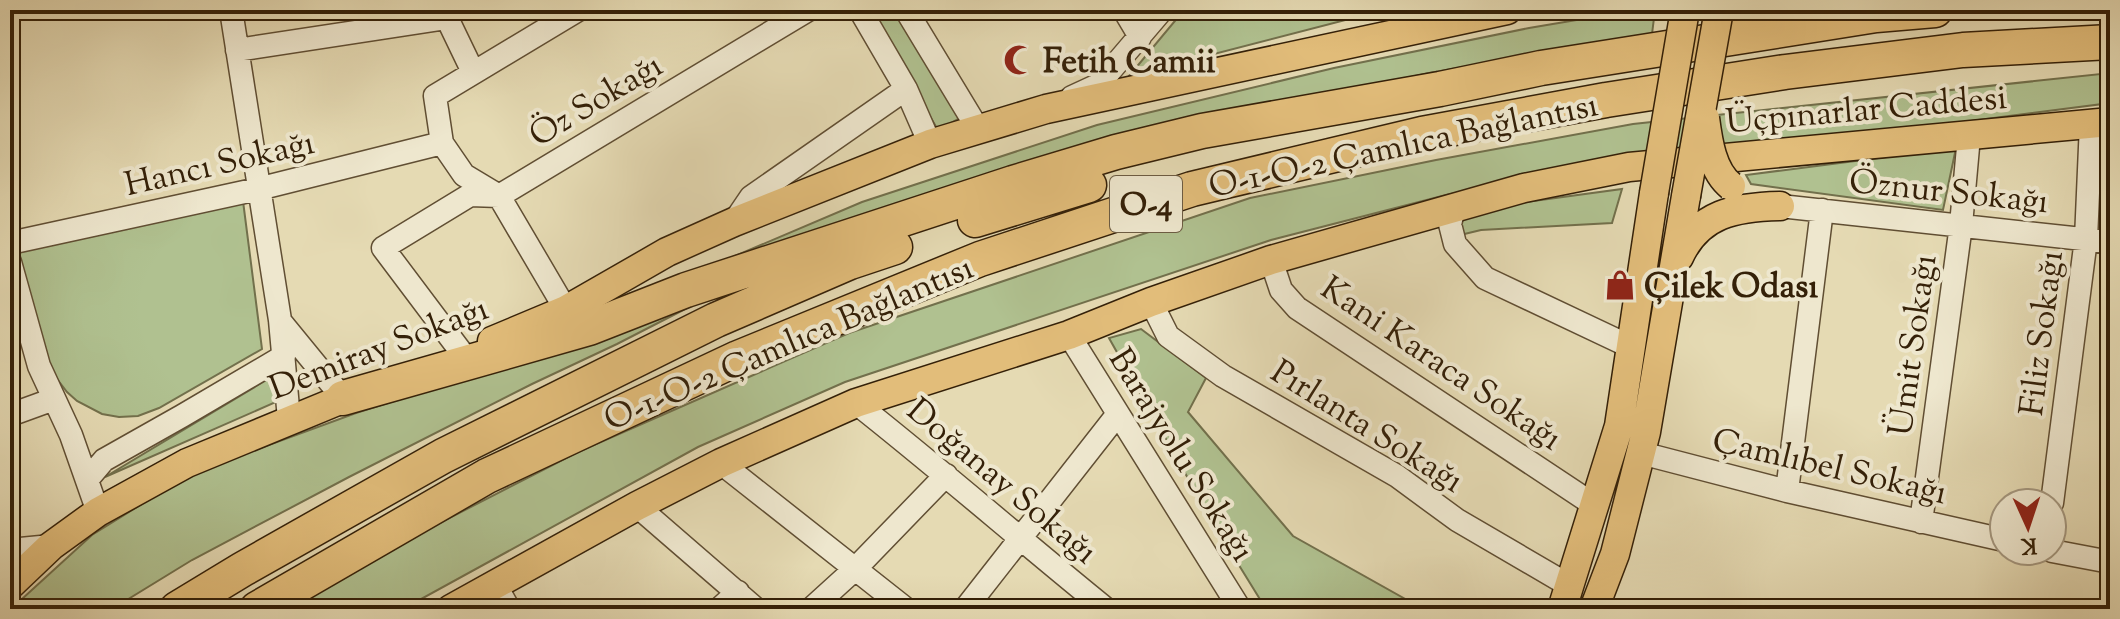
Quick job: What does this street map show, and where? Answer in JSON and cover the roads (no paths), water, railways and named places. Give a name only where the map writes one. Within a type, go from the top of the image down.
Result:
[{"type":"highway","name":"O-1-O-2 Çamlıca Bağlantısı","points":[[1440,89],[1586,60],[1876,15],[1935,10]]},
{"type":"highway","name":"O-1-O-2 Çamlıca Bağlantısı","points":[[257,609],[487,476],[738,358],[980,259],[1192,189],[1422,134],[1666,91],[1785,72],[1963,50],[2110,42]]},
{"type":"highway","points":[[343,398],[589,328],[686,290],[1116,152],[1202,131],[1440,89]]},
{"type":"highway","name":"O-4","points":[[177,609],[443,456],[716,320],[850,262],[985,216],[1222,145],[1440,89]]},
{"type":"main road","name":"Demiray Sokağı","points":[[10,585],[51,546],[98,512],[187,463],[289,419],[524,329],[566,310],[667,252],[930,144],[1046,109],[1507,10]]},
{"type":"main road","points":[[1566,598],[1619,426],[1685,10]]},
{"type":"main road","points":[[1594,609],[1615,554],[1641,453],[1719,10]]},
{"type":"main road","points":[[1703,98],[1709,145],[1723,180],[1753,200],[1780,206]]},
{"type":"main road","name":"Üçpınarlar Caddesi","points":[[451,609],[502,597],[637,506],[721,463],[856,403],[1069,335],[1271,260],[1524,188],[1629,167],[2100,123]]},
{"type":"main road","points":[[1672,277],[1692,235],[1709,220],[1752,207],[1780,206]]},
{"type":"street","points":[[231,10],[280,320],[289,419]]},
{"type":"street","points":[[566,310],[499,196],[464,175],[442,143],[435,96],[578,10]]},
{"type":"street","name":"Öz Sokağı","points":[[499,196],[808,10]]},
{"type":"street","points":[[860,10],[906,89],[930,144]]},
{"type":"street","points":[[906,10],[978,129]]},
{"type":"street","points":[[1124,10],[1140,37]]},
{"type":"street","points":[[1046,109],[1098,85],[1162,10]]},
{"type":"street","points":[[237,50],[447,18],[473,72]]},
{"type":"street","points":[[734,222],[751,197],[906,89]]},
{"type":"street","name":"Filiz Sokağı","points":[[2054,487],[2100,123]]},
{"type":"street","points":[[1961,225],[1969,136]]},
{"type":"street","name":"Hancı Sokağı","points":[[10,243],[258,189],[442,143]]},
{"type":"street","points":[[462,353],[383,248],[470,195],[499,196]]},
{"type":"street","name":"Öznur Sokağı","points":[[1780,206],[2110,242]]},
{"type":"street","points":[[1454,208],[1450,224],[1455,244],[1485,278],[1631,347]]},
{"type":"street","points":[[1787,491],[1822,210]]},
{"type":"street","name":"Ümit Sokağı","points":[[1921,522],[1961,225]]},
{"type":"street","name":"Kani Karaca Sokağı","points":[[1271,260],[1281,290],[1297,308],[1594,505]]},
{"type":"street","points":[[10,262],[14,291],[39,366],[71,435],[98,512]]},
{"type":"street","name":"Pırlanta Sokağı","points":[[1151,302],[1168,336],[1223,376],[1397,476],[1566,598]]},
{"type":"street","points":[[280,320],[343,398]]},
{"type":"street","name":"Barajyolu Sokağı","points":[[1069,335],[1240,609]]},
{"type":"street","points":[[87,480],[104,460],[284,356]]},
{"type":"street","points":[[10,415],[54,399]]},
{"type":"street","name":"Doğanay Sokağı","points":[[856,403],[1106,609]]},
{"type":"street","points":[[965,609],[1117,415]]},
{"type":"street","name":"Çamlıbel Sokağı","points":[[1641,453],[1787,491],[1988,537]]},
{"type":"street","points":[[721,463],[906,609]]},
{"type":"street","points":[[811,609],[855,569],[946,475]]},
{"type":"street","points":[[637,506],[756,609]]},
{"type":"street","points":[[10,550],[51,546]]},
{"type":"street","points":[[2068,554],[2110,562]]},
{"type":"street","points":[[719,609],[738,592]]},
{"type":"place","name":"Fetih Camii","points":[[1019,60]]},
{"type":"place","name":"Çilek Odası","points":[[1620,285]]}]
